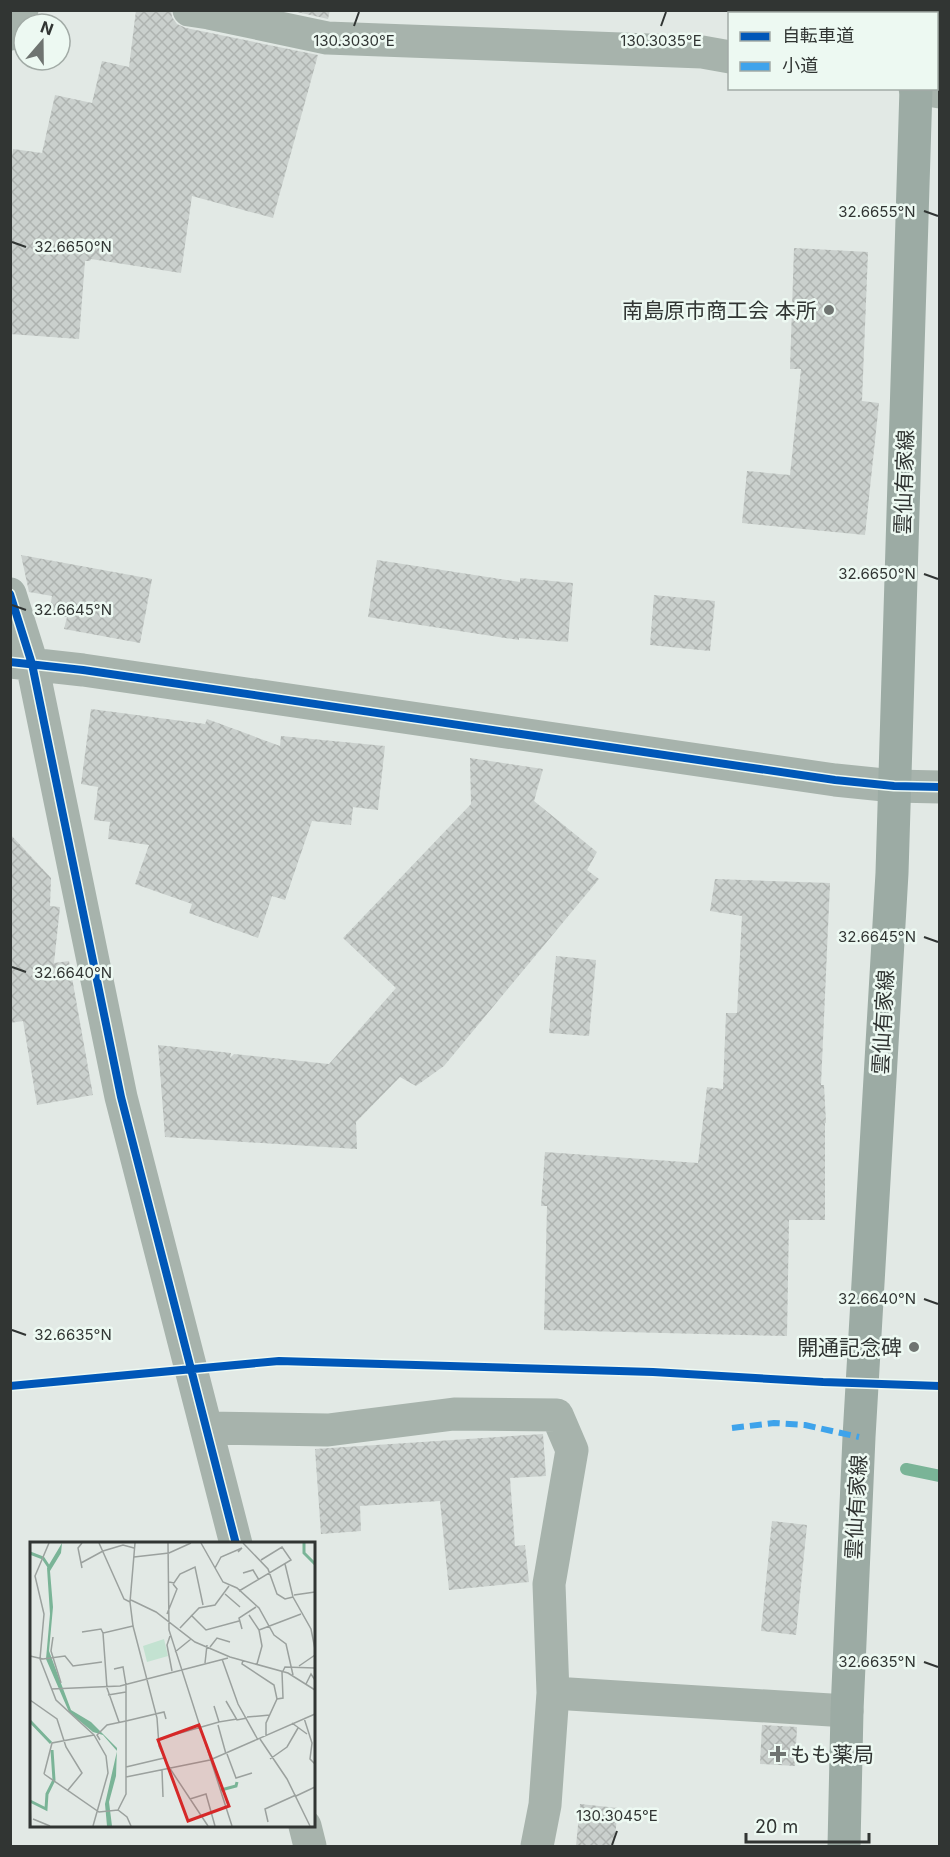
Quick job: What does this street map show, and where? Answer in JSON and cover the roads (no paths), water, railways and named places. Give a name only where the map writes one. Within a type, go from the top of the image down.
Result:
[{"type":"main road","name":"雲仙有家線","points":[[844,1846],[847,1711],[861,1414],[892,873],[915,90]]},
{"type":"street","points":[[10,34],[22,10]]},
{"type":"street","points":[[189,10],[327,38],[702,52],[728,57]]},
{"type":"street","points":[[921,90],[939,93]]},
{"type":"street","points":[[10,594],[21,663],[121,1097],[236,1542]]},
{"type":"street","points":[[21,663],[95,671],[824,778],[894,786],[939,787]]},
{"type":"street","points":[[207,1428],[328,1430],[454,1414],[557,1415],[572,1450],[549,1584],[553,1693],[546,1805],[537,1846]]},
{"type":"street","points":[[553,1693],[847,1711]]},
{"type":"street","points":[[305,1827],[310,1846]]},
{"type":"waterway","points":[[906,1469],[940,1476]]},
{"type":"place","name":"南島原市商工会 本所","points":[[829,310]]},
{"type":"place","name":"開通記念碑","points":[[914,1347]]},
{"type":"place","name":"もも薬局","points":[[778,1754]]}]
